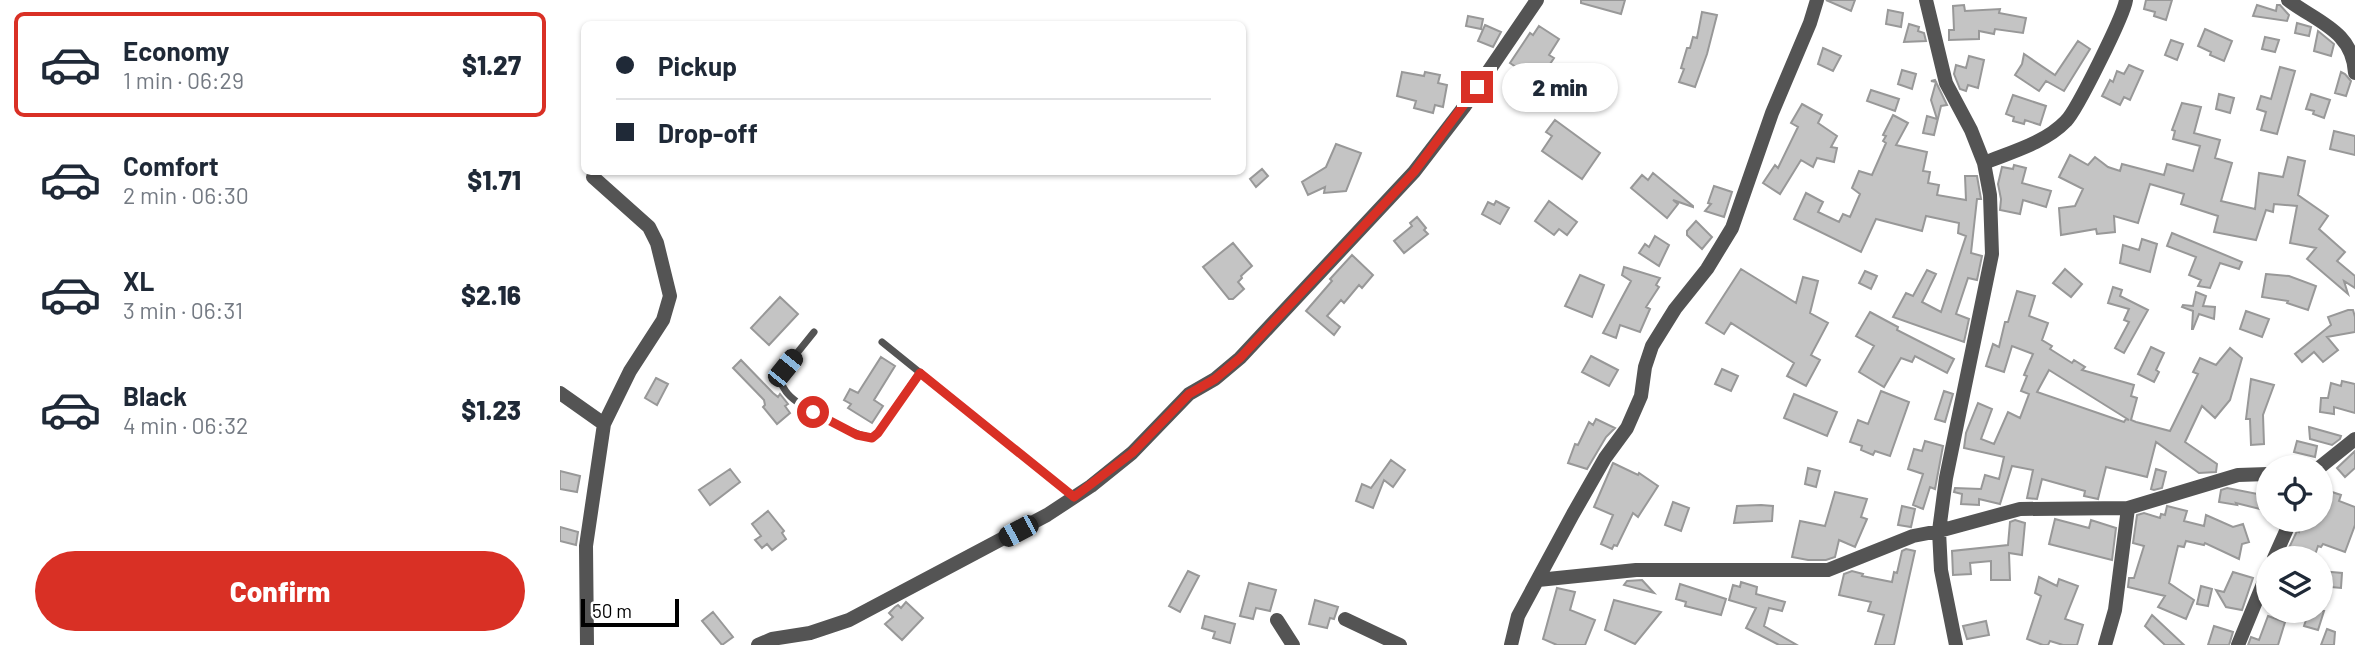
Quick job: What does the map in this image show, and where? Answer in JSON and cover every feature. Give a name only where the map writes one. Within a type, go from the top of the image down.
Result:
[{"type":"street","points":[[758,645],[810,633],[849,620],[1018,531],[1074,497],[1132,453],[1189,394],[1215,379],[1240,358],[1414,172],[1464,107],[1537,0]]},
{"type":"street","points":[[1511,645],[1518,616],[1586,492],[1627,428],[1641,396],[1645,367],[1652,346],[1675,309],[1707,270],[1732,228],[1772,113],[1817,0]]},
{"type":"street","points":[[1926,0],[1946,83],[1971,130],[1984,163],[1990,195],[1992,254],[1946,478],[1939,531],[1941,570],[1956,645]]},
{"type":"street","points":[[1984,163],[2045,138],[2067,120],[2115,30],[2125,9],[2126,0]]},
{"type":"street","points":[[2288,0],[2333,28],[2342,37],[2354,60],[2355,73]]},
{"type":"street","points":[[587,645],[586,546],[604,424],[630,371],[663,320],[670,296],[657,243],[649,227],[593,177]]},
{"type":"street","points":[[560,393],[604,424]]},
{"type":"street","points":[[2333,458],[2354,443]]},
{"type":"street","points":[[1538,580],[1636,570],[1828,570],[1913,536],[2020,509],[2128,508],[2238,475],[2256,474]]},
{"type":"street","points":[[2105,645],[2115,610],[2128,508]]},
{"type":"street","points":[[2238,645],[2256,601]]},
{"type":"street","points":[[1345,619],[1400,645]]},
{"type":"street","points":[[1278,620],[1293,645]]},
{"type":"lane","points":[[814,332],[785,368],[782,385],[788,395],[813,412],[857,435],[872,438],[878,433],[920,373]]},
{"type":"lane","points":[[882,342],[1074,497]]},
{"type":"building","points":[[1581,0],[1625,0],[1621,14],[1581,3]]},
{"type":"building","points":[[1826,0],[1855,0],[1851,11]]},
{"type":"building","points":[[2146,0],[2172,0],[2166,20],[2154,16],[2155,12],[2144,9]]},
{"type":"building","points":[[1964,5],[1965,11],[2000,9],[1999,13],[2026,18],[2023,33],[1995,29],[1994,34],[1979,31],[1979,39],[1949,40],[1949,30],[1954,30],[1953,6]]},
{"type":"building","points":[[2257,5],[2276,11],[2277,5],[2280,5],[2289,15],[2287,21],[2253,16]]},
{"type":"building","points":[[1888,10],[1903,13],[1901,27],[1886,24]]},
{"type":"building","points":[[1702,12],[1717,15],[1695,87],[1679,82],[1687,48],[1690,48],[1693,37],[1697,38]]},
{"type":"building","points":[[1468,16],[1483,19],[1481,29],[1466,26]]},
{"type":"building","points":[[2297,23],[2311,27],[2309,36],[2295,33]]},
{"type":"building","points":[[1909,24],[1919,27],[1918,31],[1924,33],[1926,41],[1904,42]]},
{"type":"building","points":[[1485,25],[1501,32],[1493,47],[1478,41]]},
{"type":"building","points":[[1539,26],[1559,39],[1549,55],[1554,58],[1540,79],[1510,63],[1530,33],[1533,35]]},
{"type":"building","points":[[2205,29],[2232,41],[2224,61],[2198,46]]},
{"type":"building","points":[[2318,31],[2334,44],[2331,56],[2314,51]]},
{"type":"building","points":[[2265,37],[2279,40],[2275,52],[2262,49]]},
{"type":"building","points":[[2171,40],[2183,44],[2177,60],[2165,55]]},
{"type":"building","points":[[2078,41],[2090,49],[2064,91],[2046,81],[2039,91],[2015,75],[2022,64],[2024,54],[2055,75]]},
{"type":"building","points":[[1823,48],[1841,56],[1833,71],[1818,64]]},
{"type":"building","points":[[1969,56],[1984,60],[1978,88],[1968,85],[1966,91],[1960,89],[1954,74],[1956,65],[1966,68]]},
{"type":"building","points":[[2129,65],[2143,71],[2130,100],[2124,97],[2120,105],[2102,96],[2110,80],[2113,82],[2117,71],[2124,74]]},
{"type":"building","points":[[2280,67],[2295,71],[2277,134],[2261,130],[2266,112],[2257,109],[2261,96],[2271,99]]},
{"type":"building","points":[[1902,70],[1916,74],[1912,89],[1898,84]]},
{"type":"building","points":[[1402,72],[1424,76],[1425,72],[1440,75],[1438,83],[1447,85],[1443,107],[1435,105],[1433,113],[1414,108],[1416,101],[1397,96]]},
{"type":"building","points":[[2341,72],[2351,81],[2346,96],[2335,93]]},
{"type":"building","points":[[1936,82],[1947,105],[1941,106],[1934,135],[1923,133],[1927,116],[1937,119],[1931,100]]},
{"type":"building","points":[[1871,90],[1899,99],[1895,111],[1867,101]]},
{"type":"building","points":[[2219,94],[2234,98],[2230,113],[2216,109]]},
{"type":"building","points":[[2311,94],[2330,100],[2324,118],[2306,109]]},
{"type":"building","points":[[2013,95],[2046,106],[2040,125],[2025,120],[2024,124],[2013,121],[2014,117],[2006,114]]},
{"type":"building","points":[[2182,103],[2201,107],[2194,133],[2220,140],[2215,158],[2232,163],[2221,201],[2255,209],[2259,173],[2283,177],[2288,157],[2305,161],[2298,195],[2328,216],[2319,229],[2345,252],[2337,261],[2355,276],[2355,288],[2344,281],[2348,294],[2307,259],[2316,248],[2290,243],[2297,206],[2274,204],[2273,212],[2266,210],[2256,240],[2214,232],[2218,216],[2181,204],[2184,194],[2150,184],[2138,223],[2114,216],[2115,232],[2097,234],[2096,229],[2061,235],[2059,208],[2075,206],[2083,189],[2059,177],[2070,155],[2088,165],[2095,157],[2108,167],[2120,171],[2122,164],[2164,175],[2167,164],[2193,171],[2200,146],[2173,139],[2175,131],[2172,130]]},
{"type":"building","points":[[1802,104],[1822,115],[1818,123],[1837,136],[1831,147],[1837,148],[1834,162],[1817,158],[1813,167],[1801,160],[1780,194],[1763,183],[1775,165],[1778,168],[1798,127],[1791,123]]},
{"type":"building","points":[[1893,115],[1908,123],[1896,145],[1927,152],[1923,171],[1930,172],[1928,183],[1939,185],[1937,195],[1966,200],[1965,176],[1977,176],[1981,199],[1977,199],[1971,253],[1982,256],[1977,280],[1968,278],[1956,314],[1969,319],[1964,342],[1893,317],[1906,293],[1913,296],[1927,270],[1936,274],[1922,302],[1941,312],[1966,236],[1958,233],[1959,223],[1926,216],[1922,231],[1876,219],[1861,252],[1794,219],[1806,193],[1823,202],[1818,212],[1839,222],[1843,214],[1850,217],[1860,194],[1852,188],[1859,171],[1872,175],[1886,143],[1883,141],[1886,136],[1883,135]]},
{"type":"building","points":[[1555,120],[1600,153],[1582,179],[1542,151],[1552,136],[1546,132]]},
{"type":"building","points":[[2334,131],[2355,136],[2355,155],[2330,149]]},
{"type":"building","points":[[1336,144],[1361,153],[1346,191],[1324,193],[1325,187],[1308,195],[1302,182],[1326,167]]},
{"type":"building","points":[[2014,165],[2026,168],[2022,183],[2051,191],[2046,207],[2023,200],[2020,214],[2000,210],[1998,184],[2002,167],[2013,169]]},
{"type":"building","points":[[1262,169],[1268,176],[1256,187],[1250,179]]},
{"type":"building","points":[[1653,173],[1693,207],[1673,200],[1678,204],[1667,218],[1631,188],[1642,175],[1648,180]]},
{"type":"building","points":[[1714,186],[1732,192],[1724,217],[1705,211],[1711,204],[1708,203]]},
{"type":"building","points":[[1496,201],[1509,208],[1500,224],[1482,214],[1488,202],[1494,205]]},
{"type":"building","points":[[1549,201],[1577,222],[1567,235],[1559,229],[1554,235],[1535,221]]},
{"type":"building","points":[[1417,217],[1428,234],[1404,253],[1394,241],[1412,226],[1410,223]]},
{"type":"building","points":[[1696,221],[1712,237],[1702,249],[1687,235],[1687,231]]},
{"type":"building","points":[[2172,233],[2242,262],[2239,269],[2220,263],[2210,288],[2198,286],[2201,280],[2189,275],[2196,257],[2167,246]]},
{"type":"building","points":[[1655,236],[1669,245],[1659,266],[1639,253],[1645,244],[1649,247]]},
{"type":"building","points":[[2142,239],[2157,244],[2150,272],[2120,263],[2123,245],[2139,250]]},
{"type":"building","points":[[1233,243],[1252,266],[1238,282],[1244,289],[1233,299],[1229,299],[1203,267]]},
{"type":"building","points":[[1352,255],[1373,275],[1362,288],[1359,285],[1344,303],[1341,300],[1327,316],[1340,327],[1334,335],[1306,311]]},
{"type":"building","points":[[1624,267],[1660,278],[1656,285],[1659,287],[1646,307],[1650,309],[1640,332],[1620,325],[1616,338],[1603,333],[1631,281],[1622,275]]},
{"type":"building","points":[[1741,269],[1796,303],[1803,277],[1818,281],[1810,313],[1828,323],[1811,355],[1820,360],[1806,386],[1787,376],[1794,363],[1731,323],[1724,334],[1706,323]]},
{"type":"building","points":[[2065,269],[2082,284],[2071,297],[2053,283]]},
{"type":"building","points":[[1865,271],[1877,276],[1871,289],[1859,283]]},
{"type":"building","points":[[2266,274],[2289,276],[2316,286],[2308,310],[2287,303],[2288,301],[2262,297]]},
{"type":"building","points":[[1580,275],[1604,285],[1592,317],[1565,306]]},
{"type":"building","points":[[2113,287],[2122,290],[2120,296],[2148,310],[2124,353],[2115,348],[2129,322],[2124,320],[2129,309],[2108,303]]},
{"type":"building","points":[[2017,291],[2035,296],[2029,316],[2048,323],[2042,340],[2052,346],[2050,349],[2072,363],[2074,360],[2085,367],[2082,370],[2134,385],[2131,396],[2137,398],[2131,420],[2170,431],[2198,374],[2193,372],[2200,358],[2216,365],[2230,348],[2242,358],[2230,400],[2215,418],[2202,406],[2185,442],[2217,464],[2216,472],[2199,473],[2156,442],[2147,477],[2106,467],[2098,499],[2084,496],[2085,491],[2042,479],[2037,499],[2027,498],[2033,470],[2012,466],[2000,504],[1979,499],[1979,505],[1961,504],[1962,494],[1954,492],[1955,488],[1981,489],[1985,475],[1999,479],[2004,457],[1964,448],[1966,433],[1978,403],[1992,409],[1981,439],[1994,444],[2008,412],[2020,418],[2029,394],[2021,391],[2033,354],[2012,346],[2004,372],[1986,366],[1993,344],[1999,347],[2005,322],[2008,322]],"holes":[[[2049,370],[2129,420],[2124,422],[2037,392]]]},
{"type":"building","points":[[2196,292],[2206,296],[2203,306],[2215,307],[2214,319],[2199,314],[2192,329],[2193,311],[2182,307],[2193,306]]},
{"type":"building","points":[[780,297],[798,314],[769,345],[751,328]]},
{"type":"building","points":[[2353,310],[2355,332],[2327,337],[2338,350],[2323,362],[2314,352],[2302,362],[2295,354],[2331,325],[2328,317]]},
{"type":"building","points":[[2246,311],[2269,319],[2262,337],[2240,329]]},
{"type":"building","points":[[1870,312],[1898,327],[1897,330],[1954,359],[1947,373],[1915,356],[1912,362],[1901,358],[1884,387],[1859,372],[1874,346],[1856,336]]},
{"type":"building","points":[[2151,347],[2164,353],[2154,382],[2138,374]]},
{"type":"building","points":[[1591,356],[1618,370],[1609,386],[1582,372]]},
{"type":"building","points":[[881,357],[895,366],[874,400],[883,406],[872,423],[848,408],[851,404],[844,400],[850,389],[858,393]]},
{"type":"building","points":[[741,360],[773,393],[778,397],[780,394],[788,404],[785,406],[790,413],[777,424],[763,407],[764,400],[733,368]]},
{"type":"building","points":[[1722,369],[1738,376],[1731,391],[1715,384]]},
{"type":"building","points":[[656,378],[668,384],[657,405],[645,398]]},
{"type":"building","points":[[2251,379],[2274,385],[2263,415],[2264,444],[2251,445],[2250,419],[2246,419]]},
{"type":"building","points":[[2342,381],[2355,384],[2355,413],[2334,407],[2334,414],[2320,412],[2321,398],[2328,398],[2331,383],[2341,386]]},
{"type":"building","points":[[1881,391],[1909,402],[1890,456],[1875,451],[1873,455],[1861,450],[1862,446],[1850,442],[1858,420],[1868,424]]},
{"type":"building","points":[[1944,391],[1953,394],[1945,422],[1935,419]]},
{"type":"building","points":[[1794,394],[1837,412],[1827,436],[1784,418]]},
{"type":"building","points":[[1596,419],[1615,428],[1606,437],[1587,469],[1568,463],[1575,444],[1578,445],[1589,422],[1593,425]]},
{"type":"building","points":[[2309,427],[2341,436],[2340,439],[2332,445],[2310,439]]},
{"type":"building","points":[[1925,441],[1943,446],[1935,489],[1930,487],[1923,509],[1913,505],[1923,474],[1908,469],[1914,449],[1922,451]]},
{"type":"building","points":[[2297,441],[2317,446],[2315,455],[2294,452]]},
{"type":"building","points":[[2355,451],[2355,468],[2345,477],[2337,468]]},
{"type":"building","points":[[1391,460],[1405,470],[1393,487],[1384,480],[1373,508],[1356,501],[1362,484],[1371,488]]},
{"type":"building","points":[[1613,463],[1638,475],[1639,473],[1658,486],[1638,517],[1633,513],[1617,546],[1614,545],[1612,549],[1601,544],[1613,515],[1594,507]]},
{"type":"building","points":[[1808,468],[1820,471],[1816,487],[1805,484]]},
{"type":"building","points":[[730,469],[740,482],[710,505],[699,490]]},
{"type":"building","points":[[2156,469],[2166,472],[2162,488],[2154,490],[2151,489]]},
{"type":"building","points":[[560,471],[580,476],[577,492],[560,489]]},
{"type":"building","points":[[2227,488],[2256,494],[2256,508],[2219,502],[2221,490]]},
{"type":"building","points":[[1835,492],[1867,499],[1861,517],[1867,519],[1855,547],[1839,540],[1835,557],[1808,560],[1792,557],[1800,521],[1825,526]]},
{"type":"building","points":[[2333,492],[2341,495],[2339,501],[2355,507],[2355,525],[2345,552],[2323,544],[2290,546],[2297,532],[2333,532]]},
{"type":"building","points":[[1673,502],[1689,508],[1681,531],[1665,525]]},
{"type":"building","points":[[1737,506],[1773,506],[1772,521],[1734,523]]},
{"type":"building","points":[[1902,506],[1915,509],[1911,527],[1898,525]]},
{"type":"building","points":[[2167,506],[2187,511],[2184,521],[2204,526],[2206,515],[2233,527],[2243,524],[2249,542],[2242,544],[2239,559],[2205,543],[2186,541],[2184,547],[2178,546],[2169,583],[2194,600],[2186,619],[2158,607],[2165,596],[2128,587],[2129,578],[2134,578],[2144,546],[2133,543],[2137,515],[2144,513],[2160,518],[2161,514],[2165,515]]},
{"type":"building","points":[[768,511],[784,531],[782,533],[786,539],[772,550],[767,544],[762,548],[755,540],[761,536],[752,524]]},
{"type":"building","points":[[2055,519],[2089,528],[2091,520],[2116,528],[2112,560],[2049,544]]},
{"type":"building","points":[[2015,520],[2025,523],[2022,555],[2009,553],[2010,580],[1991,580],[1991,561],[1970,563],[1971,574],[1953,575],[1952,551],[2008,545],[2010,522]]},
{"type":"building","points":[[560,527],[578,532],[576,545],[560,541]]},
{"type":"building","points":[[1902,551],[1915,551],[1894,645],[1875,645],[1884,615],[1868,611],[1871,602],[1839,595],[1844,574],[1852,571],[1863,574],[1862,576],[1892,582]]},
{"type":"building","points":[[1188,571],[1199,576],[1180,612],[1169,606]]},
{"type":"building","points":[[2233,572],[2253,578],[2242,610],[2226,607],[2216,590],[2224,592]]},
{"type":"building","points":[[2333,572],[2342,573],[2341,588],[2333,587]]},
{"type":"building","points":[[2039,577],[2057,586],[2059,579],[2078,586],[2065,619],[2083,625],[2077,645],[2050,641],[2048,645],[2043,645],[2027,639],[2041,596],[2035,593]]},
{"type":"building","points":[[1642,580],[1654,593],[1624,585],[1627,581]]},
{"type":"building","points":[[1741,582],[1757,587],[1756,594],[1785,602],[1782,611],[1769,608],[1764,626],[1797,645],[1779,645],[1746,628],[1756,608],[1729,600],[1733,585],[1740,587]]},
{"type":"building","points":[[1249,583],[1276,590],[1270,611],[1256,608],[1253,619],[1240,616]]},
{"type":"building","points":[[1680,584],[1726,599],[1721,615],[1685,606],[1686,602],[1676,599]]},
{"type":"building","points":[[2201,586],[2212,589],[2208,606],[2197,604]]},
{"type":"building","points":[[1557,588],[1575,592],[1570,610],[1595,620],[1585,645],[1557,645],[1543,639]]},
{"type":"building","points":[[1315,600],[1338,607],[1327,628],[1309,624]]},
{"type":"building","points":[[1614,600],[1661,612],[1635,644],[1605,630]]},
{"type":"building","points":[[906,602],[923,618],[902,640],[885,624],[893,617],[889,613],[898,605],[901,608]]},
{"type":"building","points":[[713,612],[733,637],[722,645],[702,621]]},
{"type":"building","points":[[2152,615],[2184,645],[2165,645],[2145,626]]},
{"type":"building","points":[[1205,616],[1235,624],[1230,643],[1213,638],[1215,632],[1202,628]]},
{"type":"building","points":[[1986,621],[1989,635],[1967,639],[1963,626]]},
{"type":"building","points":[[2265,623],[2285,623],[2278,645],[2248,645],[2251,637],[2259,640]]},
{"type":"building","points":[[2305,623],[2320,623],[2318,630],[2304,626]]},
{"type":"building","points":[[2214,626],[2233,632],[2229,645],[2208,645]]},
{"type":"building","points":[[2327,629],[2335,632],[2334,645],[2321,645]]},
{"type":"route","points":[[813,412],[857,435],[872,438],[920,373],[1074,497],[1132,453],[1189,394],[1215,379],[1240,358],[1414,172],[1477,87]]}]
